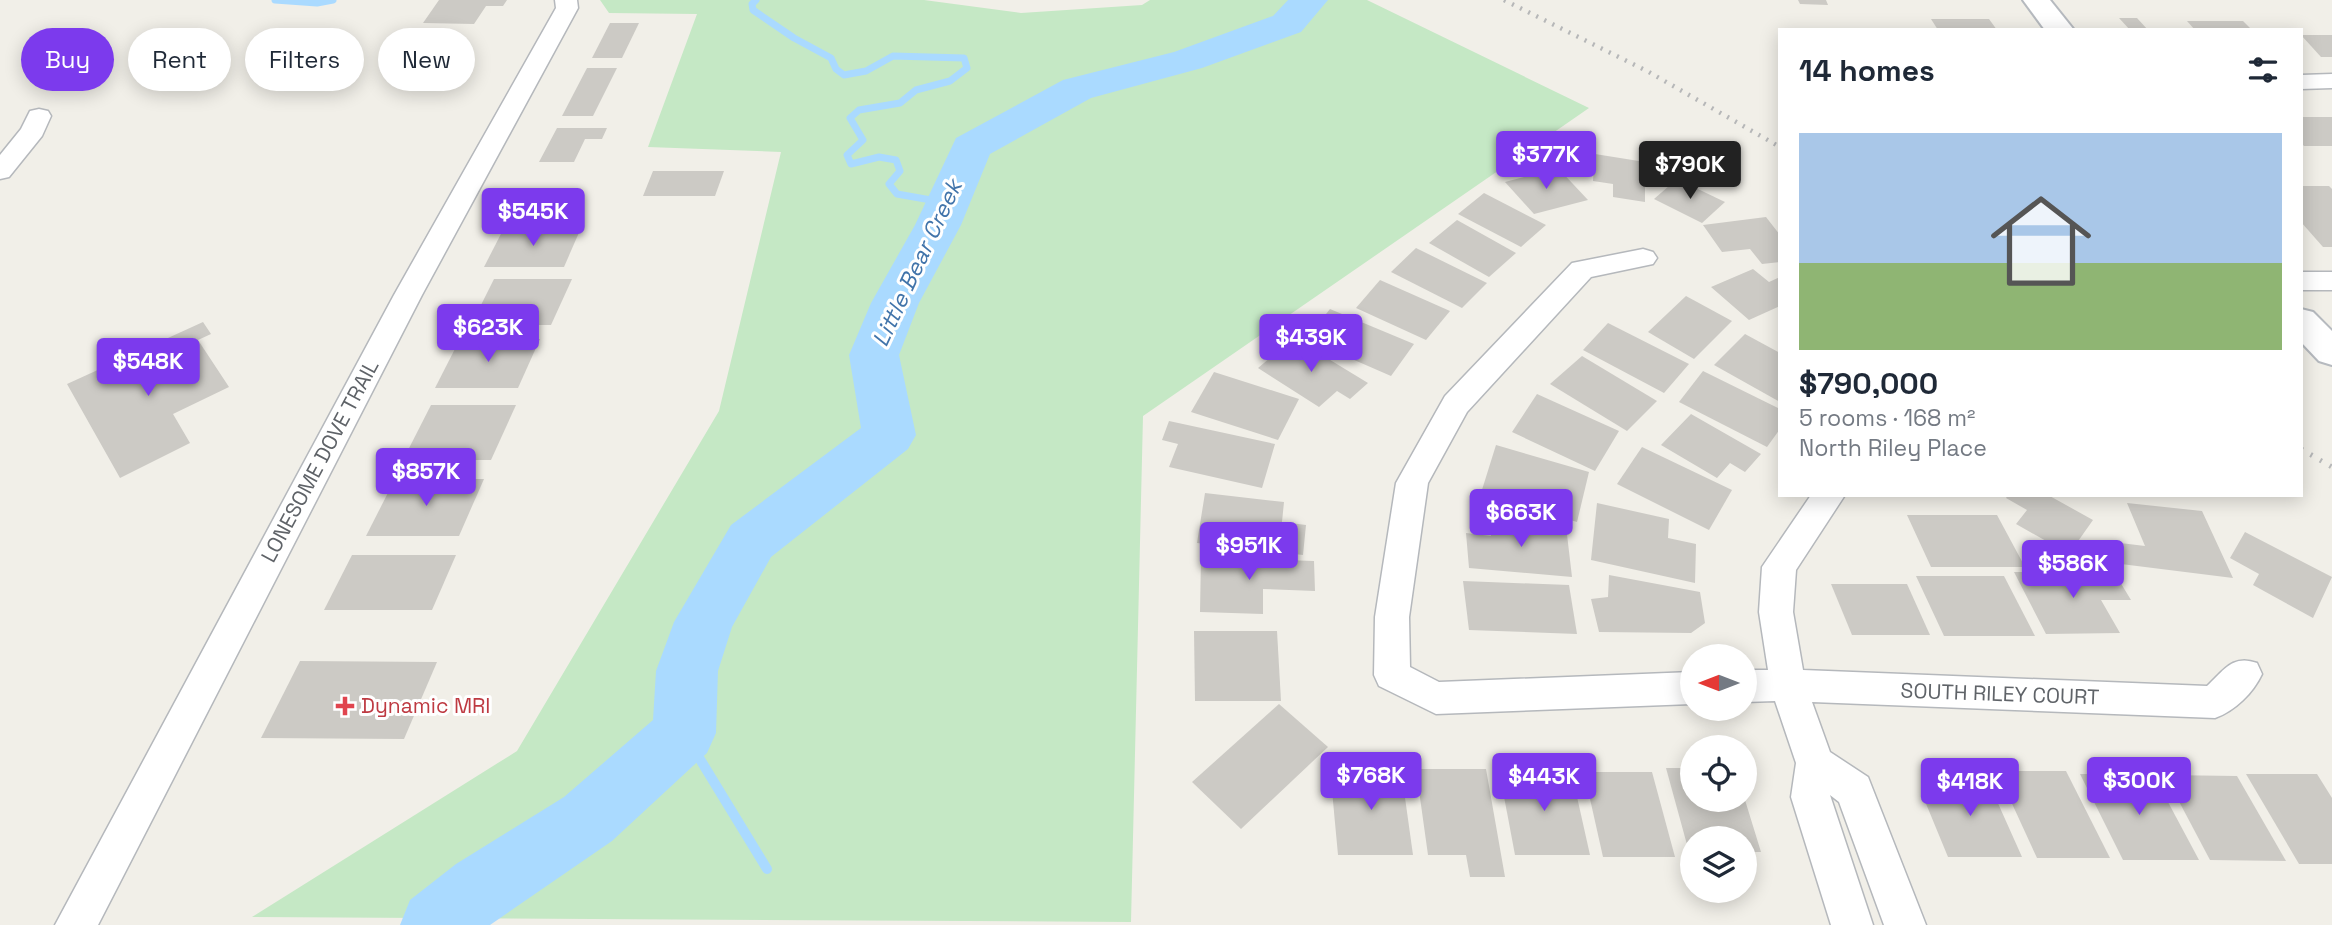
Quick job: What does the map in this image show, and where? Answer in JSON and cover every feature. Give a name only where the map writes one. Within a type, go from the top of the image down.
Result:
[{"type":"main road","points":[[2036,0],[2058,28]]},
{"type":"main road","points":[[2303,323],[2332,352]]},
{"type":"street","name":"LONESOME DOVE TRAIL","points":[[76,925],[408,295],[567,8],[566,0]]},
{"type":"street","points":[[2303,82],[2332,81]]},
{"type":"street","points":[[0,170],[29,138],[39,116]]},
{"type":"street","points":[[1643,258],[1582,270],[1456,404],[1431,444],[1412,483],[1400,553],[1392,617],[1392,675],[1436,698],[1680,688]]},
{"type":"street","points":[[2303,281],[2332,281]]},
{"type":"street","points":[[1828,497],[1779,567],[1776,612],[1788,685],[1815,763],[1810,797],[1852,925]]},
{"type":"street","name":"SOUTH RILEY COURT","points":[[1757,686],[2215,702],[2244,674]]},
{"type":"street","points":[[1815,763],[1854,790],[1905,925]]},
{"type":"green space","points":[[600,0],[924,0],[1021,13],[1142,5],[1150,0],[1367,0],[1589,108],[1143,416],[1131,922],[252,917],[517,751],[719,411],[781,152],[648,147],[697,14],[609,13]]},
{"type":"building","points":[[439,0],[507,0],[503,6],[486,6],[474,24],[423,23]]},
{"type":"building","points":[[1798,0],[1826,0],[1828,5],[1800,4]]},
{"type":"building","points":[[2119,18],[2137,18],[2146,28],[2128,28]]},
{"type":"building","points":[[1931,19],[1989,19],[1996,28],[1937,28]]},
{"type":"building","points":[[2187,21],[2243,21],[2250,28],[2193,28]]},
{"type":"building","points":[[610,23],[639,23],[622,58],[592,58]]},
{"type":"building","points":[[2303,35],[2332,35],[2332,57],[2321,57]]},
{"type":"building","points":[[587,68],[617,68],[593,116],[562,116]]},
{"type":"building","points":[[2303,117],[2332,117],[2332,146],[2304,146]]},
{"type":"building","points":[[557,128],[607,128],[602,139],[585,139],[574,162],[539,162]]},
{"type":"building","points":[[1595,154],[1645,162],[1645,202],[1613,197],[1613,184],[1593,181]]},
{"type":"building","points":[[1558,168],[1588,200],[1534,214],[1505,182]]},
{"type":"building","points":[[653,171],[724,171],[715,196],[643,196]]},
{"type":"building","points":[[1677,179],[1725,202],[1702,223],[1654,199]]},
{"type":"building","points":[[2303,186],[2329,186],[2332,189],[2332,247],[2323,247],[2303,224]]},
{"type":"building","points":[[1484,193],[1546,225],[1521,247],[1458,214]]},
{"type":"building","points":[[1766,217],[1778,232],[1778,262],[1762,264],[1750,249],[1722,252],[1703,225]]},
{"type":"building","points":[[1457,220],[1516,253],[1489,277],[1429,243]]},
{"type":"building","points":[[504,228],[581,228],[564,267],[484,267]]},
{"type":"building","points":[[1416,248],[1487,283],[1462,308],[1391,272]]},
{"type":"building","points":[[1753,269],[1769,282],[1778,278],[1778,307],[1749,320],[1711,287]]},
{"type":"building","points":[[494,279],[572,279],[551,325],[471,325]]},
{"type":"building","points":[[1380,280],[1450,311],[1426,340],[1356,308]]},
{"type":"building","points":[[1686,296],[1732,321],[1694,359],[1648,332]]},
{"type":"building","points":[[1330,309],[1414,344],[1391,376],[1306,339]]},
{"type":"building","points":[[203,322],[211,334],[198,340],[229,387],[173,414],[190,443],[120,478],[67,384]]},
{"type":"building","points":[[1608,323],[1689,364],[1664,393],[1583,350]]},
{"type":"building","points":[[1745,334],[1778,352],[1778,401],[1714,365]]},
{"type":"building","points":[[1294,338],[1368,383],[1350,399],[1337,391],[1319,407],[1258,368]]},
{"type":"building","points":[[460,339],[540,339],[518,388],[435,388]]},
{"type":"building","points":[[1582,356],[1657,401],[1627,431],[1550,384]]},
{"type":"building","points":[[1703,371],[1778,408],[1778,432],[1767,447],[1679,402]]},
{"type":"building","points":[[1214,372],[1299,399],[1278,440],[1191,412]]},
{"type":"building","points":[[1537,394],[1619,431],[1595,471],[1512,432]]},
{"type":"building","points":[[431,405],[516,405],[491,460],[403,460]]},
{"type":"building","points":[[1691,414],[1761,454],[1745,472],[1730,463],[1717,478],[1661,445]]},
{"type":"building","points":[[1169,421],[1275,444],[1262,488],[1169,467],[1178,444],[1162,440]]},
{"type":"building","points":[[1496,445],[1589,472],[1577,522],[1481,493]]},
{"type":"building","points":[[1642,447],[1732,490],[1709,530],[1617,484]]},
{"type":"building","points":[[395,479],[484,479],[459,536],[366,536]]},
{"type":"building","points":[[1205,493],[1284,502],[1282,522],[1306,525],[1303,555],[1197,543]]},
{"type":"building","points":[[2052,497],[2093,520],[2069,554],[2016,524],[2027,510],[2006,498]]},
{"type":"building","points":[[1597,503],[1669,519],[1668,538],[1696,544],[1695,583],[1591,560]]},
{"type":"building","points":[[2127,503],[2202,511],[2233,578],[2121,564],[2112,542],[2145,546]]},
{"type":"building","points":[[1907,515],[1997,515],[2025,567],[1931,567]]},
{"type":"building","points":[[1490,520],[1566,526],[1572,577],[1469,568],[1466,533],[1491,536]]},
{"type":"building","points":[[2245,532],[2332,577],[2313,618],[2253,585],[2259,574],[2230,558]]},
{"type":"building","points":[[352,555],[456,555],[432,610],[324,610]]},
{"type":"building","points":[[1201,557],[1314,561],[1315,591],[1263,589],[1263,614],[1200,612]]},
{"type":"building","points":[[2014,572],[2114,572],[2131,600],[2101,600],[2120,633],[2046,634]]},
{"type":"building","points":[[1609,575],[1700,592],[1705,623],[1691,633],[1599,632],[1591,599],[1608,597]]},
{"type":"building","points":[[1916,576],[2004,576],[2035,636],[1944,636]]},
{"type":"building","points":[[1463,581],[1569,585],[1577,634],[1469,630]]},
{"type":"building","points":[[1831,584],[1907,584],[1930,635],[1852,635]]},
{"type":"building","points":[[1194,631],[1277,631],[1281,701],[1195,701]]},
{"type":"building","points":[[300,661],[437,662],[404,739],[261,738]]},
{"type":"building","points":[[1279,704],[1328,747],[1241,829],[1192,782]]},
{"type":"building","points":[[1666,768],[1680,768],[1680,812],[1749,812],[1753,826],[1682,826]]},
{"type":"building","points":[[1330,769],[1401,769],[1413,855],[1338,855]]},
{"type":"building","points":[[1416,769],[1486,769],[1505,877],[1470,877],[1466,855],[1428,855]]},
{"type":"building","points":[[1499,770],[1571,770],[1590,855],[1515,855]]},
{"type":"building","points":[[1997,771],[2066,771],[2110,858],[2037,858]]},
{"type":"building","points":[[1584,772],[1652,772],[1675,857],[1603,857]]},
{"type":"building","points":[[1935,772],[1984,772],[2022,857],[1948,857],[1922,794],[1945,794]]},
{"type":"building","points":[[2080,774],[2153,774],[2199,860],[2123,860]]},
{"type":"building","points":[[2246,774],[2317,774],[2332,798],[2332,864],[2299,864]]},
{"type":"building","points":[[2165,775],[2237,776],[2286,861],[2210,860]]},
{"type":"waterway","points":[[275,0],[317,3],[333,0]]},
{"type":"waterway","points":[[756,0],[752,4],[753,10],[794,38],[831,58],[836,69],[844,75],[866,71],[893,56],[964,58],[967,68],[950,81],[916,90],[900,103],[859,110],[850,118],[863,140],[847,155],[851,164],[879,157],[896,160],[900,171],[889,184],[897,194],[948,203]]},
{"type":"waterway","name":"Little Bear Creek","points":[[435,925],[481,888],[588,819],[684,733],[687,671],[704,622],[751,541],[889,435],[874,355],[895,303],[938,225],[971,147],[1077,89],[1188,60],[1287,24],[1309,0]]},
{"type":"waterway","points":[[684,733],[767,869]]},
{"type":"railway","points":[[1504,0],[1647,71],[1778,146]]},
{"type":"railway","points":[[2303,450],[2332,467]]},
{"type":"place","name":"Dynamic MRI","points":[[345,706]]}]
